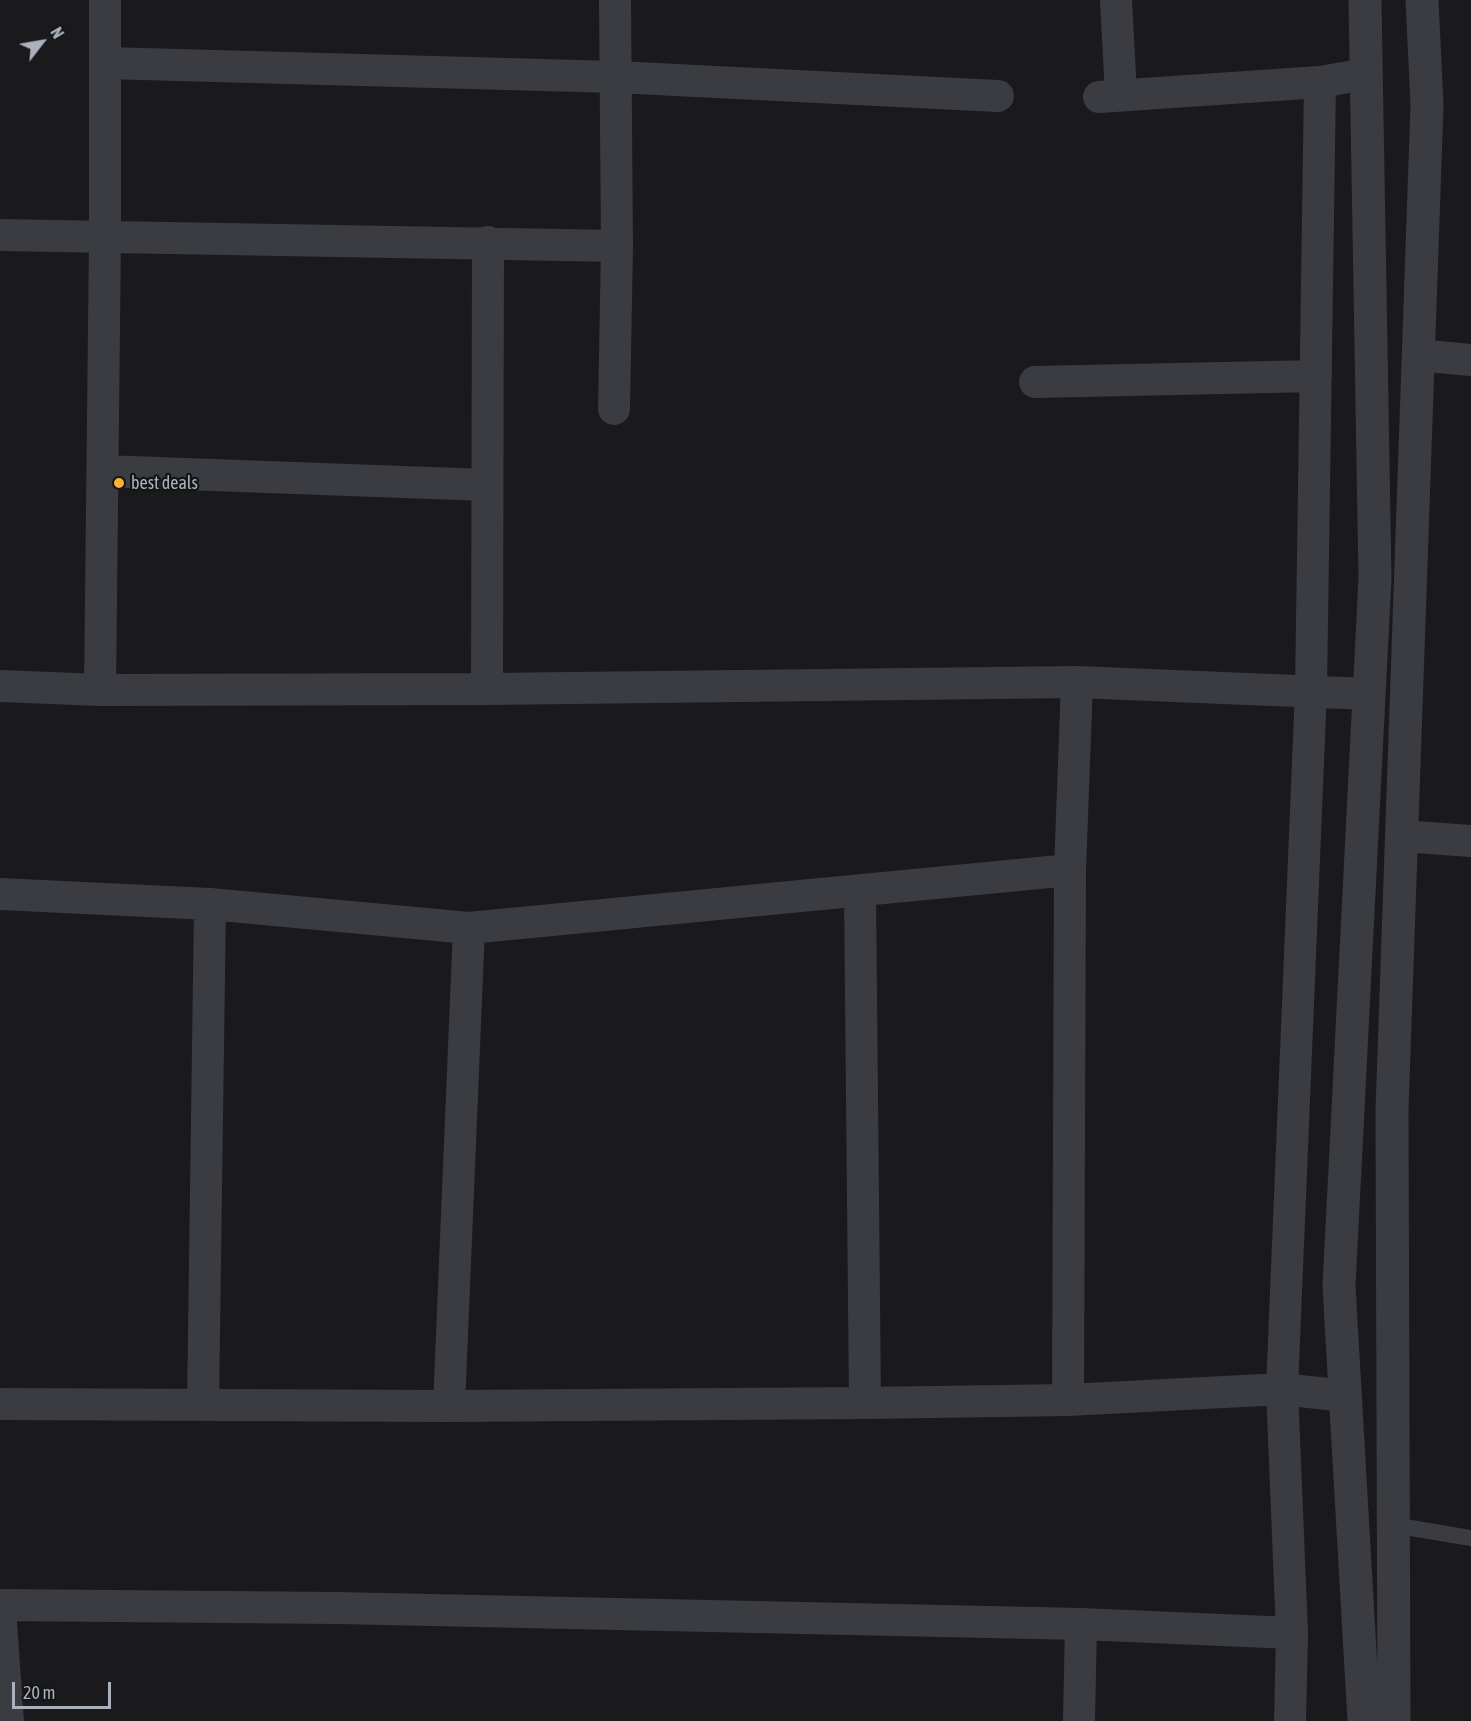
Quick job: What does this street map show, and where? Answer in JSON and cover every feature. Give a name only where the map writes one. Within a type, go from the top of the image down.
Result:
[{"type":"street","points":[[100,690],[105,0]]},
{"type":"street","points":[[614,409],[617,246],[615,0]]},
{"type":"street","points":[[1116,0],[1110,96],[1320,81],[1366,74]]},
{"type":"street","points":[[1364,1721],[1339,1286],[1375,578],[1365,0]]},
{"type":"street","points":[[1394,1721],[1392,1110],[1427,105],[1422,0]]},
{"type":"street","points":[[106,63],[616,76],[998,96]]},
{"type":"street","points":[[1290,1721],[1293,1633],[1282,1389],[1311,690],[1320,81]]},
{"type":"street","points":[[0,235],[617,246]]},
{"type":"street","points":[[487,689],[488,242]]},
{"type":"street","points":[[1418,355],[1471,360]]},
{"type":"street","points":[[1035,382],[1316,376]]},
{"type":"street","points":[[102,471],[486,485]]},
{"type":"street","points":[[0,686],[100,690],[487,689],[1077,682],[1369,694]]},
{"type":"street","points":[[1068,1400],[1070,870],[1077,682]]},
{"type":"street","points":[[1402,836],[1471,841]]},
{"type":"street","points":[[0,894],[210,904],[469,928],[1070,870]]},
{"type":"street","points":[[860,892],[865,1403]]},
{"type":"street","points":[[203,1405],[210,904]]},
{"type":"street","points":[[449,1406],[469,928]]},
{"type":"street","points":[[0,1404],[449,1406],[865,1403],[1068,1400],[1282,1389],[1345,1396]]},
{"type":"street","points":[[8,1721],[0,1607],[338,1608],[1081,1624],[1293,1633]]},
{"type":"street","points":[[1079,1721],[1081,1624]]},
{"type":"lane","points":[[1393,1525],[1471,1538]]},
{"type":"place","name":"best deals","points":[[119,483]]}]
